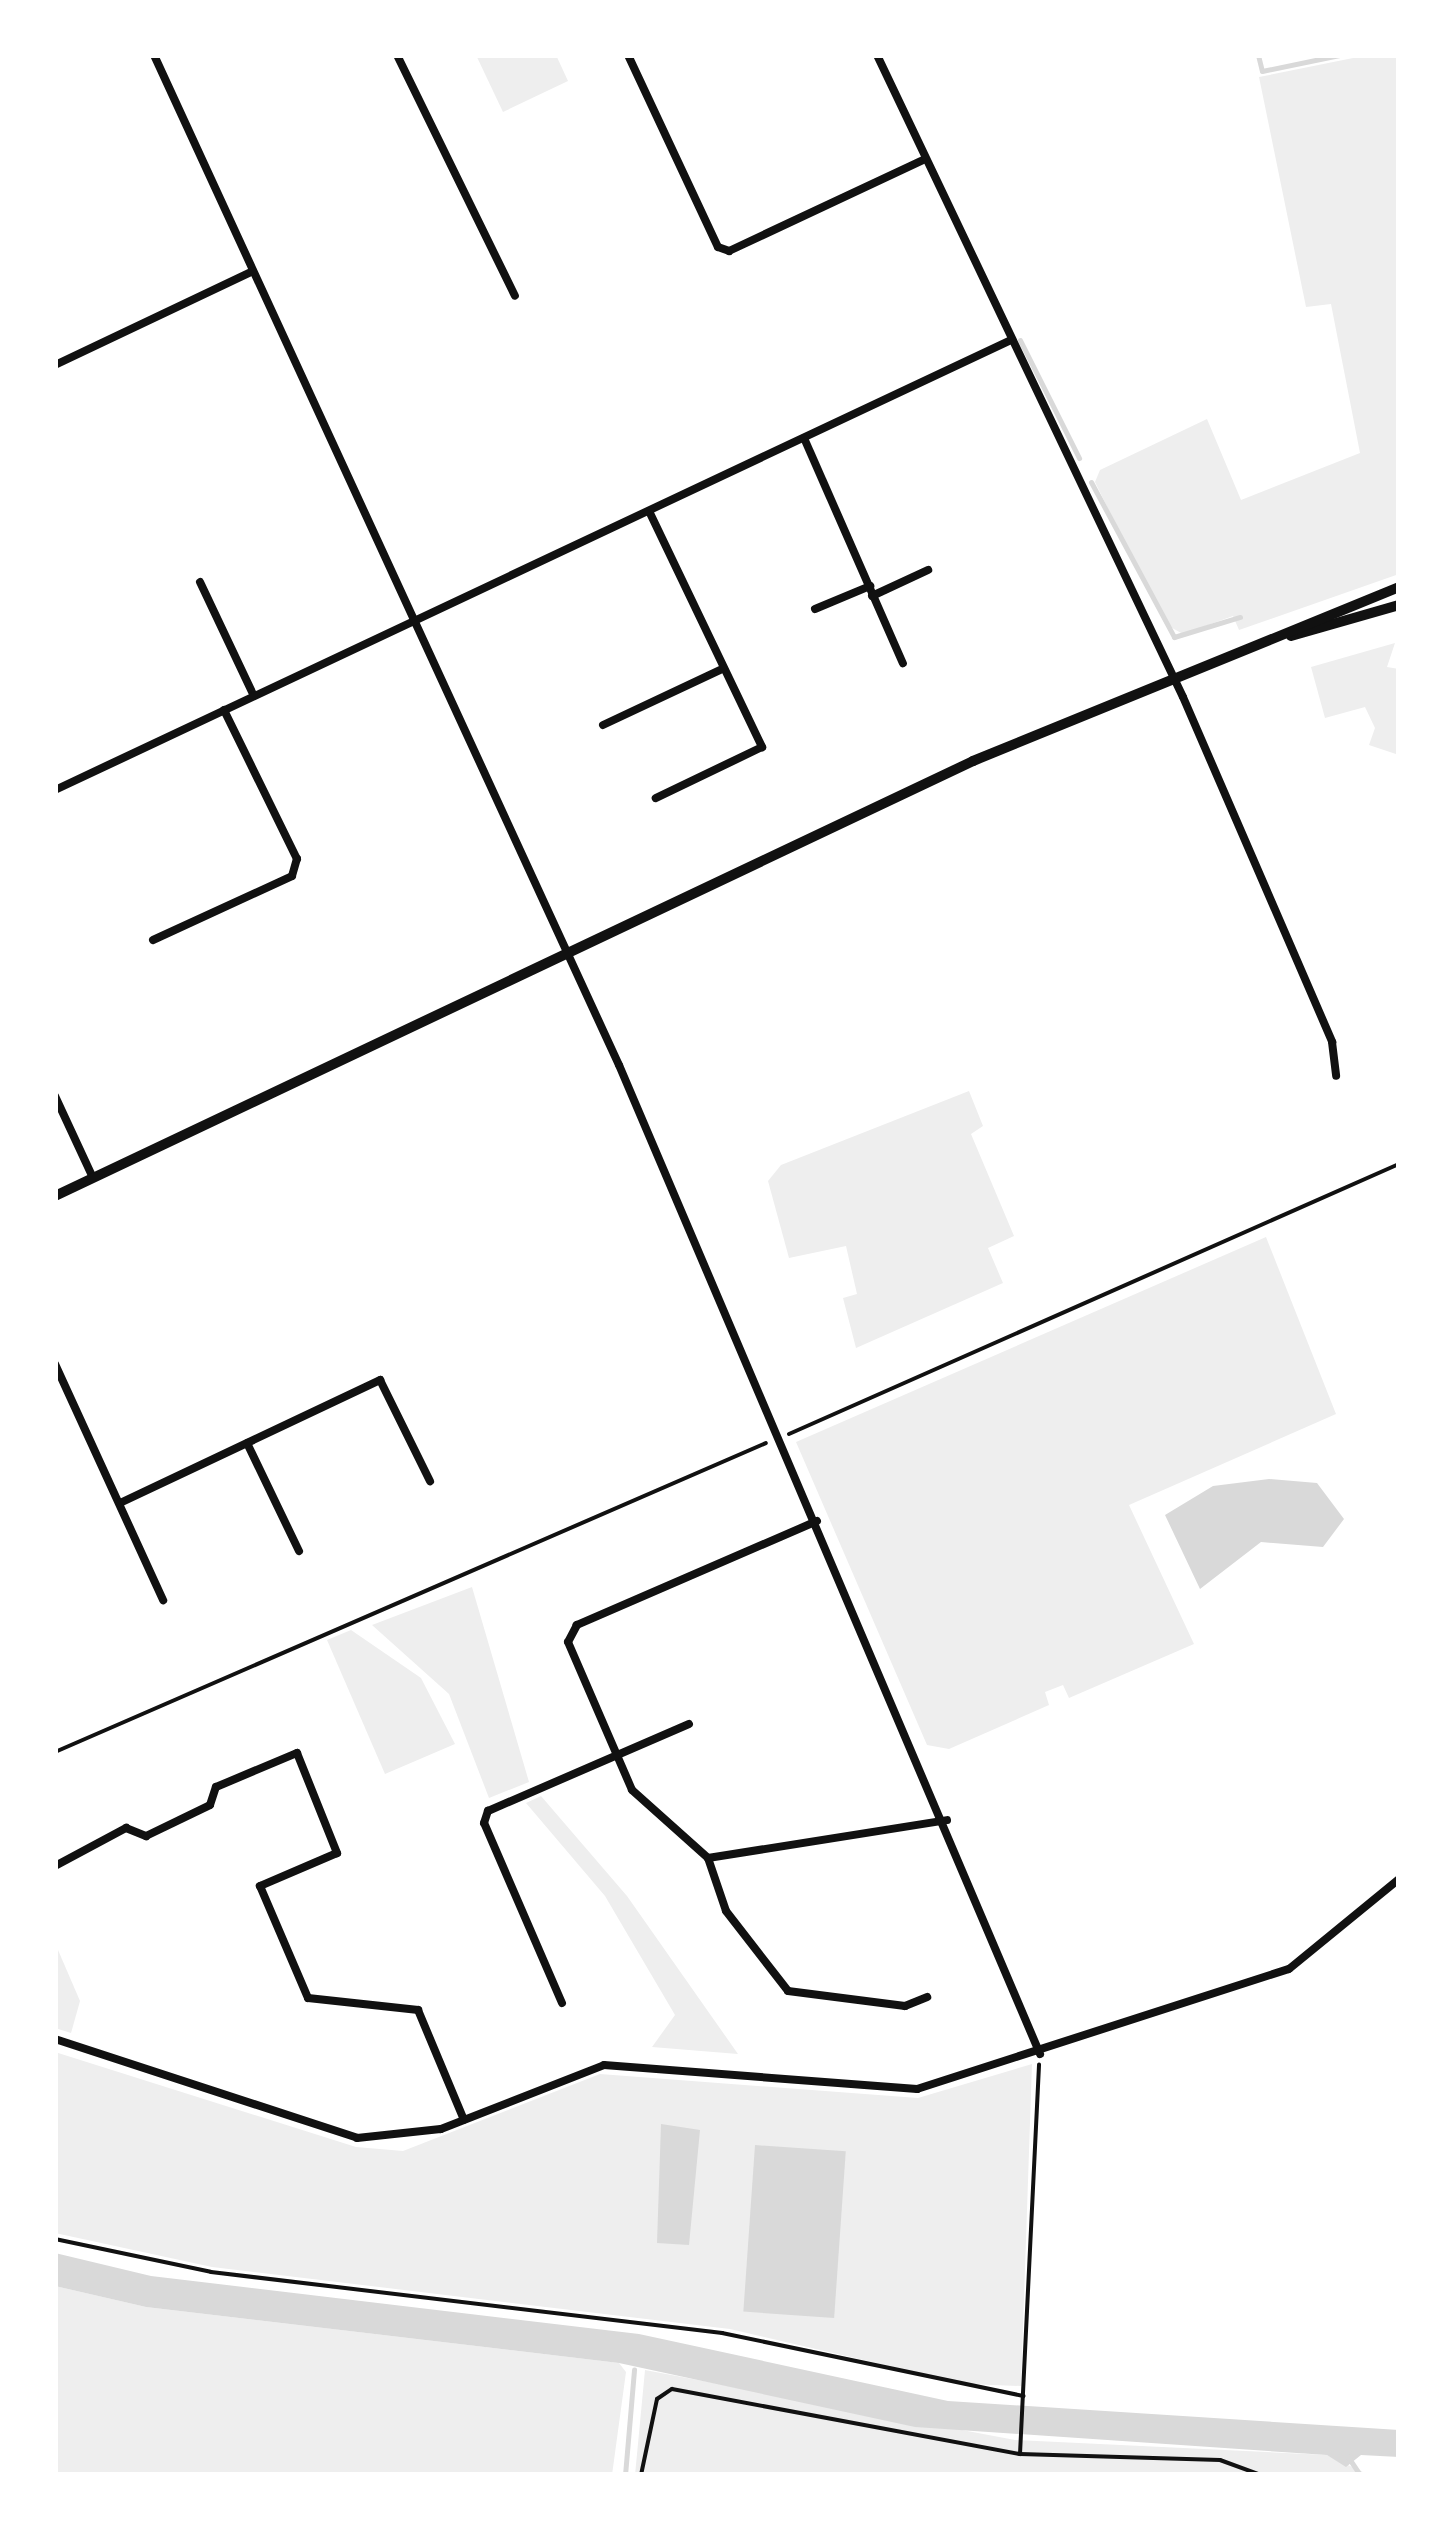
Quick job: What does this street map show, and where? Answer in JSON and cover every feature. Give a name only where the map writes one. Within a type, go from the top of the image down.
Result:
[{"type":"street","points":[[154,55],[568,952],[947,1820],[1040,2054]]},
{"type":"street","points":[[397,55],[515,296]]},
{"type":"street","points":[[628,55],[718,248],[729,251],[925,159]]},
{"type":"street","points":[[877,55],[1174,678],[1332,1042],[1336,1076]]},
{"type":"street","points":[[55,365],[253,271]]},
{"type":"street","points":[[55,790],[1011,340]]},
{"type":"street","points":[[804,438],[902,663]]},
{"type":"street","points":[[648,510],[762,747],[656,798]]},
{"type":"street","points":[[872,596],[928,570]]},
{"type":"street","points":[[200,582],[254,696]]},
{"type":"street","points":[[815,609],[870,586]]},
{"type":"street","points":[[55,1196],[568,952],[1174,678],[1399,587]]},
{"type":"street","points":[[1256,646],[1399,605]]},
{"type":"street","points":[[603,725],[722,669]]},
{"type":"street","points":[[152,940],[292,876],[297,859],[224,710]]},
{"type":"street","points":[[55,1096],[94,1178]]},
{"type":"street","points":[[55,1364],[163,1600]]},
{"type":"street","points":[[120,1503],[380,1380],[430,1481]]},
{"type":"street","points":[[247,1443],[298,1551]]},
{"type":"street","points":[[817,1521],[577,1625],[568,1642],[632,1790],[708,1858],[726,1911],[788,1992],[905,2006],[927,1998]]},
{"type":"street","points":[[562,2003],[484,1823],[488,1811],[689,1724]]},
{"type":"street","points":[[55,1866],[126,1828],[146,1836],[210,1804],[216,1787],[296,1752],[337,1853],[260,1886],[308,1998],[418,2010],[464,2120]]},
{"type":"street","points":[[708,1858],[947,1820]]},
{"type":"street","points":[[55,2039],[357,2138],[398,2139],[464,2120],[604,2065],[917,2089],[1040,2054],[1289,1969],[1399,1879]]},
{"type":"path","points":[[55,1752],[1399,1164]]},
{"type":"path","points":[[1020,2451],[1040,2054]]},
{"type":"path","points":[[55,2238],[212,2272],[722,2333],[1023,2399]]},
{"type":"path","points":[[642,2475],[657,2399],[672,2390],[1020,2451],[1220,2460],[1261,2475]]},
{"type":"shaded area","points":[[476,55],[556,55],[568,81],[503,112]]},
{"type":"shaded area","points":[[1368,55],[1399,55],[1399,574],[1239,630],[1233,616],[1183,634],[1165,624],[1095,482],[1100,470],[1207,419],[1241,500],[1360,453],[1331,304],[1306,307],[1259,77]]},
{"type":"shaded area","points":[[1395,643],[1387,667],[1399,669],[1399,755],[1369,745],[1375,728],[1365,707],[1325,718],[1311,667]]},
{"type":"shaded area","points":[[969,1091],[983,1126],[971,1134],[1014,1236],[988,1248],[1003,1283],[856,1348],[843,1298],[857,1294],[846,1246],[789,1258],[768,1181],[781,1165]]},
{"type":"shaded area","points":[[1266,1237],[1336,1414],[1129,1505],[1194,1644],[1069,1698],[1063,1685],[1045,1692],[1049,1705],[949,1749],[927,1745],[796,1442]]},
{"type":"shaded area","points":[[1269,1479],[1317,1483],[1344,1519],[1323,1547],[1261,1542],[1200,1589],[1165,1515],[1213,1486]]},
{"type":"shaded area","points":[[472,1587],[529,1782],[489,1798],[449,1694],[372,1625]]},
{"type":"shaded area","points":[[351,1630],[421,1678],[455,1744],[385,1774],[327,1640]]},
{"type":"shaded area","points":[[541,1796],[627,1896],[738,2054],[652,2047],[675,2015],[605,1896],[526,1803]]},
{"type":"shaded area","points":[[55,1943],[80,2001],[71,2033],[55,2028]]},
{"type":"shaded area","points":[[55,2052],[356,2147],[403,2151],[600,2074],[918,2098],[1032,2064],[1021,2386],[967,2384],[730,2329],[212,2267],[55,2233]]},
{"type":"shaded area","points":[[661,2124],[700,2130],[689,2245],[657,2243]]},
{"type":"shaded area","points":[[755,2145],[846,2151],[834,2318],[743,2312]]},
{"type":"shaded area","points":[[55,2253],[151,2276],[639,2334],[948,2401],[1399,2430],[1399,2457],[1361,2455],[1346,2467],[1327,2455],[915,2427],[619,2363],[146,2307],[55,2286]]},
{"type":"shaded area","points":[[55,2286],[146,2307],[619,2363],[626,2372],[612,2475],[55,2475]]},
{"type":"shaded area","points":[[645,2370],[1015,2440],[1327,2455],[1369,2475],[635,2475]]},
{"type":"waterway","points":[[1258,55],[1262,71],[1339,55]]},
{"type":"waterway","points":[[1020,340],[1079,458]]},
{"type":"waterway","points":[[1091,482],[1174,637],[1240,617]]},
{"type":"waterway","points":[[625,2475],[634,2369]]},
{"type":"waterway","points":[[1348,2457],[1360,2475]]}]
